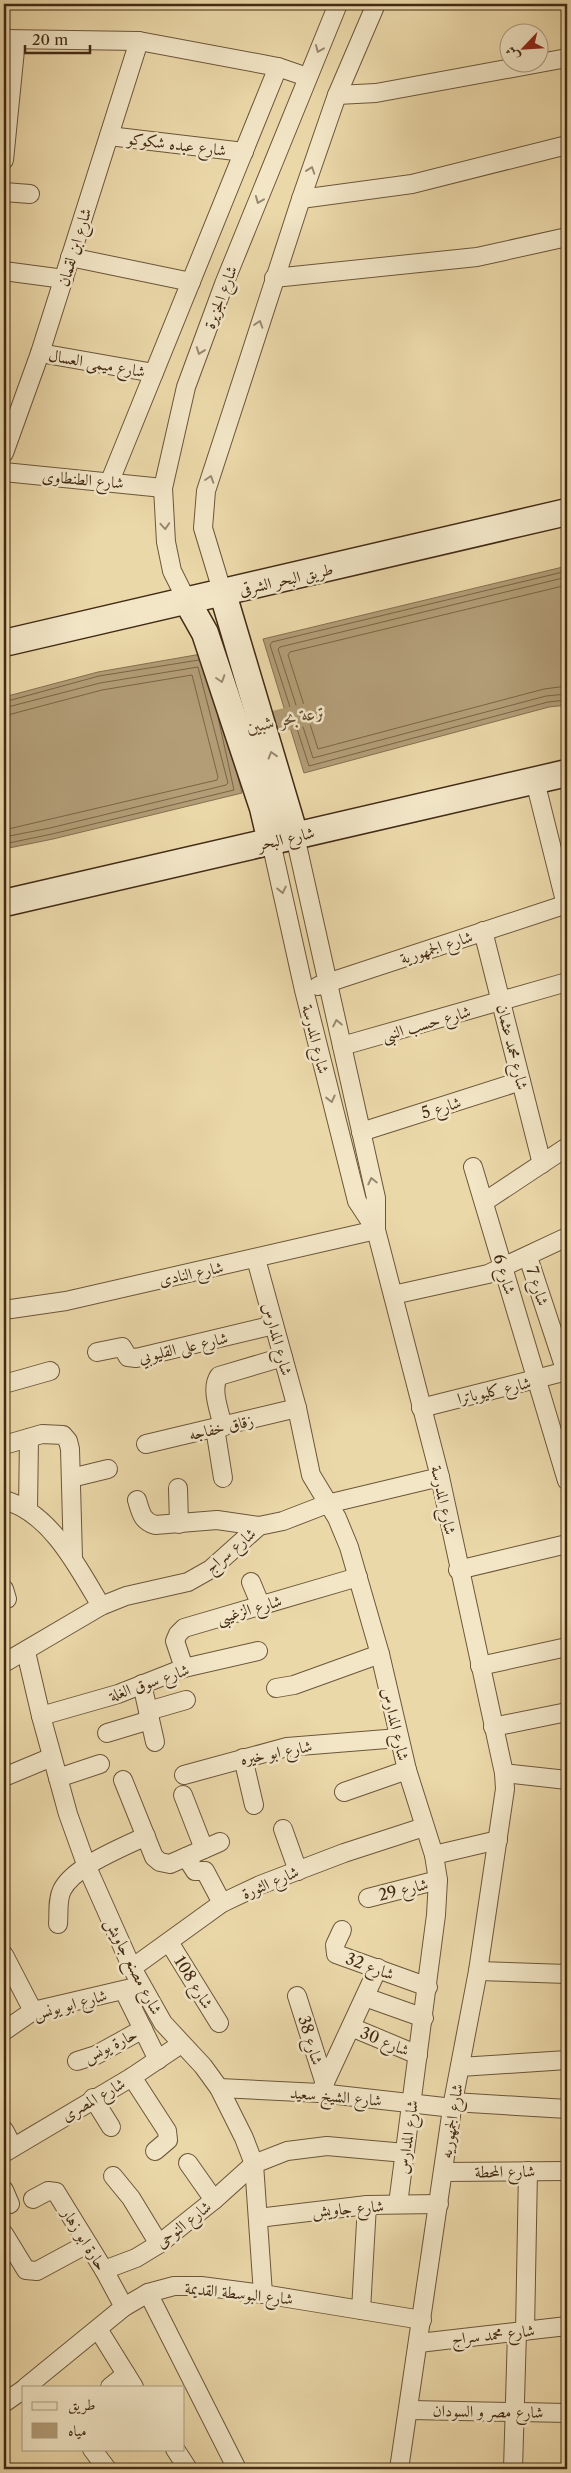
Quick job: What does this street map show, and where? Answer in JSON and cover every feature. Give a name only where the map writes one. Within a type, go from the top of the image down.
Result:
[{"type":"street","name":"شارع الجزيرة","points":[[187,601],[172,571],[166,542],[163,488],[186,388],[224,284],[338,4]]},
{"type":"street","points":[[283,839],[232,623],[203,528],[206,491],[274,278],[337,95],[376,4]]},
{"type":"street","points":[[4,160],[10,40],[139,41],[278,67],[307,77]]},
{"type":"street","name":"شارع ابن لقمان","points":[[4,453],[40,353],[139,41]]},
{"type":"street","points":[[337,95],[376,93],[567,58]]},
{"type":"street","name":"شارع الجزيرة","points":[[110,481],[278,67]]},
{"type":"street","name":"شارع عبده شكوكو","points":[[109,136],[244,152]]},
{"type":"street","points":[[301,199],[412,184],[567,146]]},
{"type":"street","points":[[4,192],[30,194]]},
{"type":"street","points":[[274,278],[477,257],[567,237]]},
{"type":"street","points":[[70,257],[191,282]]},
{"type":"street","points":[[4,271],[64,279]]},
{"type":"street","name":"شارع ميمى العسال","points":[[40,353],[154,373]]},
{"type":"street","name":"شارع الطنطاوى","points":[[4,472],[110,481],[163,488]]},
{"type":"street","name":"طريق البحر الشرقى","points":[[4,643],[223,594],[567,512]]},
{"type":"street","points":[[187,601],[205,633],[275,805]]},
{"type":"street","name":"شارع البحر","points":[[4,903],[567,773]]},
{"type":"street","points":[[535,780],[567,906]]},
{"type":"street","name":"شارع المدرسة","points":[[283,839],[328,982],[376,1198],[376,1230],[440,1477],[458,1570],[504,1773]]},
{"type":"street","name":"شارع المدرسة","points":[[283,839],[304,990],[357,1201],[376,1230]]},
{"type":"street","name":"شارع الجمهورية","points":[[304,990],[483,931],[567,906]]},
{"type":"street","name":"شارع محمد عثمان","points":[[483,931],[542,1164]]},
{"type":"street","name":"شارع حسب النبى","points":[[342,1046],[567,982]]},
{"type":"street","name":"شارع 5","points":[[361,1132],[521,1082]]},
{"type":"street","points":[[484,1202],[567,1147]]},
{"type":"street","name":"شارع 6","points":[[473,1167],[567,1481]]},
{"type":"street","name":"شارع النادى","points":[[4,1310],[66,1301],[376,1230]]},
{"type":"street","points":[[393,1295],[488,1274],[528,1257],[567,1236]]},
{"type":"street","name":"شارع 7","points":[[528,1257],[567,1372]]},
{"type":"street","name":"شارع المدارس","points":[[256,1259],[297,1408],[311,1475],[337,1518],[358,1577],[380,1654],[407,1770],[434,1854],[438,1880],[428,1987],[398,2204]]},
{"type":"street","name":"شارع على القليوبي","points":[[97,1352],[122,1347],[128,1357],[136,1358],[274,1325]]},
{"type":"street","points":[[223,1478],[215,1388],[216,1381],[219,1376],[283,1358]]},
{"type":"street","points":[[4,1384],[50,1370]]},
{"type":"street","name":"شارع كليوباترا","points":[[421,1408],[567,1372]]},
{"type":"street","name":"زقاق خفاجه","points":[[146,1444],[297,1408]]},
{"type":"street","points":[[4,1446],[42,1434],[62,1435],[68,1441],[70,1449],[73,1558]]},
{"type":"street","points":[[28,1509],[29,1438]]},
{"type":"street","points":[[71,1478],[108,1469]]},
{"type":"street","name":"شارع سراج","points":[[4,1663],[26,1652],[101,1606],[126,1596],[188,1582],[211,1569],[259,1526],[283,1521],[327,1504],[440,1477]]},
{"type":"street","points":[[178,1488],[179,1524]]},
{"type":"street","points":[[4,1500],[28,1509],[73,1558],[101,1606]]},
{"type":"street","points":[[137,1500],[142,1517],[148,1523],[155,1525],[217,1520],[259,1526]]},
{"type":"street","points":[[458,1570],[567,1544]]},
{"type":"street","name":"شارع الزغيبى","points":[[184,1668],[175,1641],[178,1634],[184,1628],[358,1577]]},
{"type":"street","points":[[251,1582],[261,1606]]},
{"type":"street","points":[[480,1666],[567,1647]]},
{"type":"street","name":"شارع سوق الغلة","points":[[41,1716],[118,1694],[184,1668],[258,1651]]},
{"type":"street","name":"شارع مصنع جاويش","points":[[26,1652],[41,1716],[68,1814],[87,1867],[132,1968],[132,1988],[203,2066],[219,2088],[244,2138],[254,2164],[263,2294]]},
{"type":"street","points":[[276,1688],[294,1685],[380,1654]]},
{"type":"street","points":[[142,1684],[155,1742]]},
{"type":"street","points":[[107,1733],[186,1700]]},
{"type":"street","points":[[493,1727],[567,1712]]},
{"type":"street","name":"شارع ابو خيره","points":[[184,1775],[243,1758],[301,1745],[399,1738]]},
{"type":"street","points":[[4,1777],[52,1757]]},
{"type":"street","points":[[243,1758],[254,1805]]},
{"type":"street","points":[[58,1778],[100,1764]]},
{"type":"street","points":[[344,1792],[407,1770]]},
{"type":"street","points":[[504,1773],[567,1780]]},
{"type":"street","name":"شارع الجمهوريه","points":[[399,2469],[410,2410],[453,2105],[478,1970],[504,1806],[504,1773]]},
{"type":"street","points":[[123,1780],[154,1857],[160,1862],[170,1864],[220,1842]]},
{"type":"street","points":[[183,1795],[204,1849]]},
{"type":"street","name":"شارع الثورة","points":[[132,1968],[222,1903],[298,1870],[424,1827]]},
{"type":"street","points":[[283,1829],[298,1870]]},
{"type":"street","points":[[58,1924],[59,1897],[62,1889],[87,1867],[146,1836]]},
{"type":"street","points":[[434,1854],[498,1840]]},
{"type":"street","points":[[186,1857],[193,1870],[205,1871],[222,1903]]},
{"type":"street","name":"شارع 29","points":[[368,1898],[438,1880]]},
{"type":"street","name":"شارع 32","points":[[342,1930],[335,1945],[336,1954],[428,1987]]},
{"type":"street","name":"شارع 108","points":[[169,1942],[219,2023]]},
{"type":"street","points":[[4,1955],[33,2011]]},
{"type":"street","points":[[322,2089],[378,1968]]},
{"type":"street","points":[[478,1970],[567,1974]]},
{"type":"street","points":[[132,1988],[143,2029],[158,2060]]},
{"type":"street","name":"شارع ابو يونس","points":[[4,2031],[33,2011],[132,1988]]},
{"type":"street","name":"شارع 38","points":[[297,1996],[322,2089]]},
{"type":"street","points":[[365,1996],[424,2018]]},
{"type":"street","name":"شارع 30","points":[[351,2027],[418,2055]]},
{"type":"street","name":"حارة يونس","points":[[77,2061],[96,2055],[143,2029]]},
{"type":"street","name":"شارع المصرى","points":[[9,2150],[158,2060],[181,2044]]},
{"type":"street","points":[[460,2067],[567,2060]]},
{"type":"street","points":[[132,2076],[167,2131],[168,2140],[155,2151]]},
{"type":"street","name":"شارع الشيخ سعيد","points":[[219,2088],[322,2089],[411,2103],[567,2109]]},
{"type":"street","points":[[93,2098],[111,2128]]},
{"type":"street","points":[[4,2130],[9,2150]]},
{"type":"street","points":[[254,2164],[287,2151],[327,2146],[405,2153]]},
{"type":"street","points":[[188,2163],[214,2200]]},
{"type":"street","name":"شارع النوحى","points":[[104,2270],[136,2258],[159,2244],[214,2200],[254,2164]]},
{"type":"street","name":"شارع المحطة","points":[[443,2172],[567,2170]]},
{"type":"street","points":[[513,2469],[514,2412],[521,2331],[528,2171]]},
{"type":"street","points":[[113,2176],[130,2198],[159,2244]]},
{"type":"street","name":"حارة ابو زهار","points":[[33,2199],[48,2192],[56,2192],[104,2270],[124,2307]]},
{"type":"street","name":"شارع جاويش","points":[[258,2218],[367,2205],[439,2204]]},
{"type":"street","points":[[361,2310],[367,2205]]},
{"type":"street","points":[[4,2234],[26,2270],[31,2272],[37,2271],[87,2244]]},
{"type":"street","name":"شارع البوسطة القديمة","points":[[33,2385],[124,2307],[148,2293],[174,2286],[201,2286],[263,2294],[422,2320]]},
{"type":"street","points":[[148,2293],[237,2469]]},
{"type":"street","name":"شارع محمد سراج","points":[[419,2343],[567,2326]]},
{"type":"street","points":[[98,2329],[130,2380],[113,2386]]},
{"type":"street","name":"شارع البوسطة القديمة","points":[[4,2403],[22,2392]]},
{"type":"street","name":"شارع مصر و السودان","points":[[410,2410],[567,2413]]},
{"type":"street","points":[[93,2450],[107,2469]]},
{"type":"street","points":[[176,2450],[188,2469]]},
{"type":"water","points":[[567,566],[567,705],[549,707],[304,773],[263,639]]},
{"type":"water","points":[[207,653],[242,793],[4,849],[4,697],[98,672]]},
{"type":"waterway","name":"ترعة بحر شبين","points":[[246,728],[317,712]]}]
